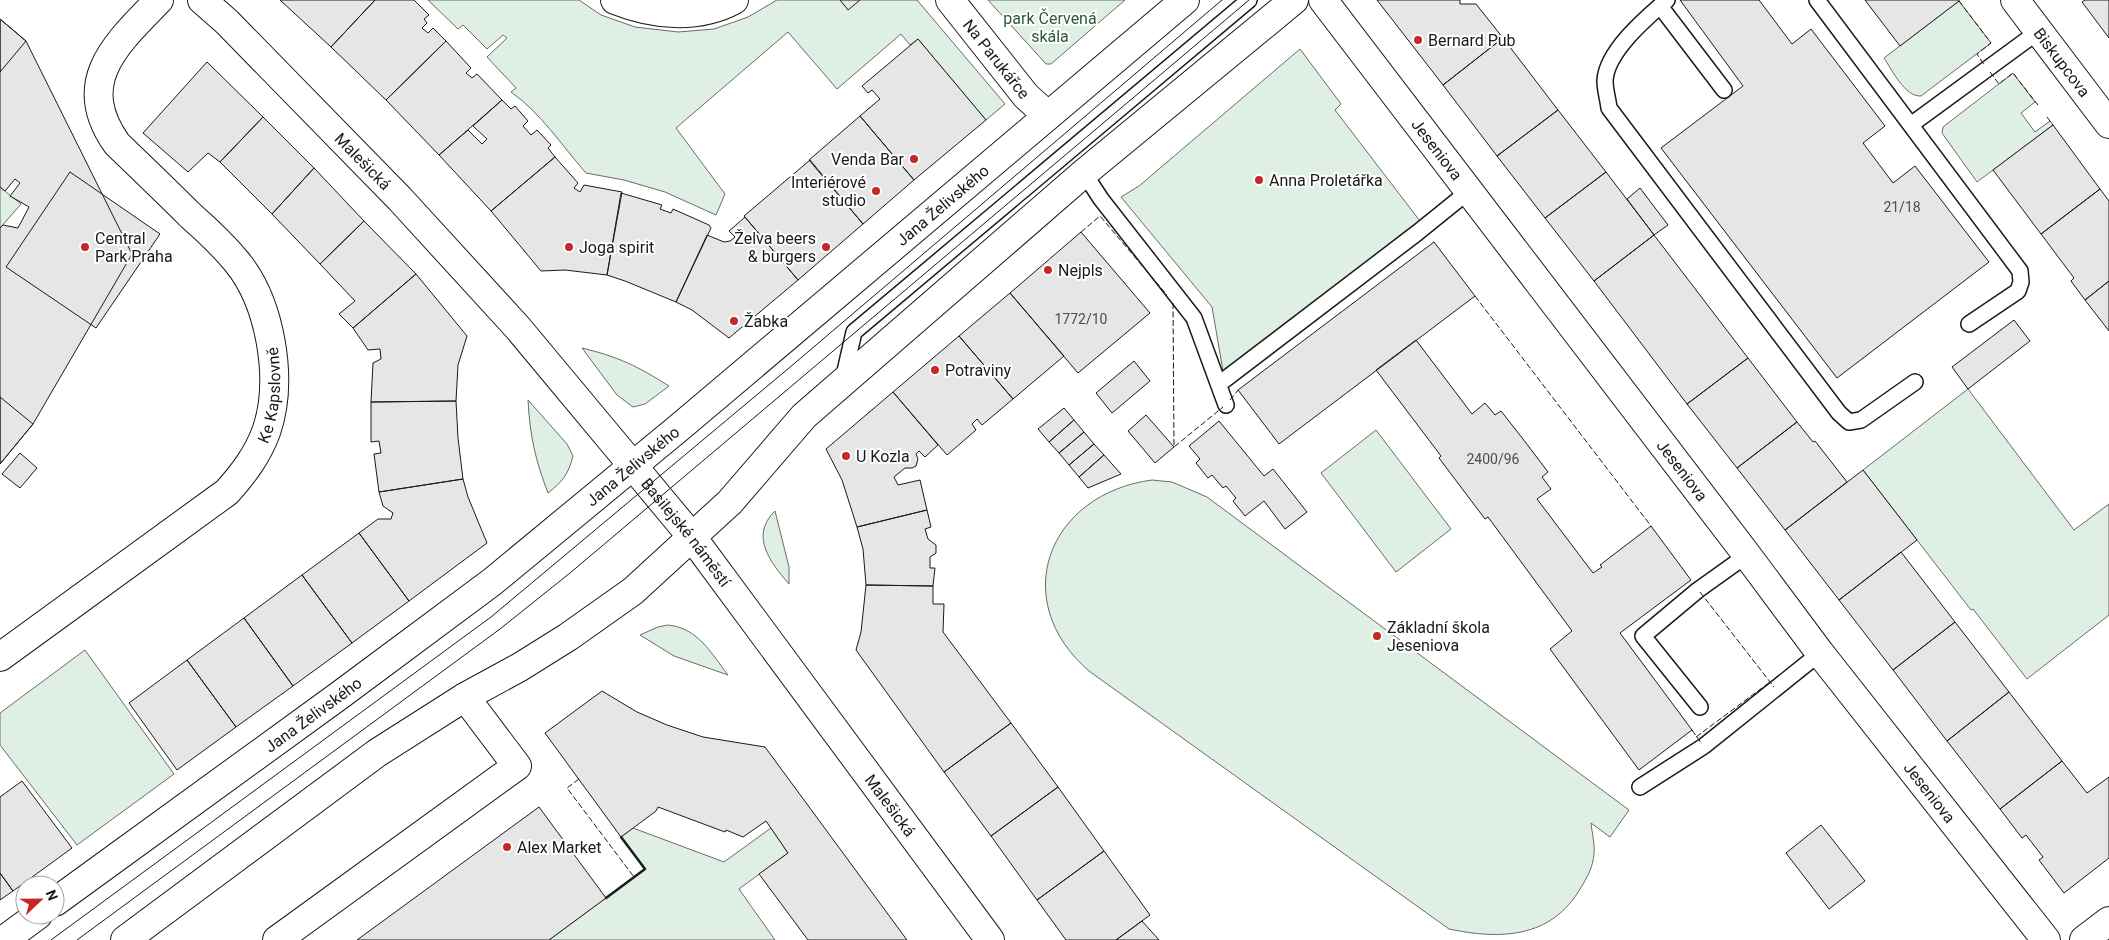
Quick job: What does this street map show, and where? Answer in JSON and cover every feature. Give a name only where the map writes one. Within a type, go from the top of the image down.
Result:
[{"type":"street","name":"Ke Kapslovně","points":[[0,657],[227,492],[255,456],[272,413],[274,389],[270,338],[264,313],[251,284],[237,262],[215,238],[117,144],[105,127],[98,105],[99,86],[103,70],[113,51],[127,32],[159,0]]},
{"type":"street","name":"Malešická","points":[[202,0],[234,29],[400,198],[518,328]]},
{"type":"street","points":[[615,0],[640,10],[678,14],[702,11],[734,0]]},
{"type":"street","name":"Na Parukářce","points":[[950,0],[1026,96],[1047,115]]},
{"type":"street","name":"Jana Želivského","points":[[65,895],[492,582],[633,466],[1185,0]]},
{"type":"street","points":[[126,940],[377,753],[465,697],[520,667],[614,606],[730,502],[804,416],[1084,173],[1294,0]]},
{"type":"street","name":"Jeseniova","points":[[1323,0],[1820,653],[2046,940]]},
{"type":"street","name":"Biskupcova","points":[[2015,0],[2109,124]]},
{"type":"street","name":"Basilejské náměstí","points":[[518,328],[692,537],[791,671]]},
{"type":"street","name":"Malešická","points":[[791,671],[990,940]]},
{"type":"street","points":[[277,940],[516,766],[465,697]]},
{"type":"street","points":[[2084,940],[2109,921]]},
{"type":"street","points":[[4,940],[24,925]]},
{"type":"lane","points":[[842,384],[854,332],[1248,0]]},
{"type":"lane","points":[[1817,0],[1912,124],[2020,271],[2022,282],[2018,291],[1969,324]]},
{"type":"lane","points":[[1724,90],[1664,3],[1623,43],[1611,61],[1605,81],[1609,108],[1839,413],[1849,422],[1861,420],[1915,382]]},
{"type":"lane","points":[[1912,124],[2039,32]]},
{"type":"lane","points":[[1084,173],[1194,318],[1226,405]]},
{"type":"lane","points":[[1219,384],[1469,191]]},
{"type":"lane","points":[[1700,707],[1642,636],[1698,590],[1747,555]]},
{"type":"lane","points":[[1640,787],[1704,746],[1820,653]]},
{"type":"green space","points":[[428,0],[579,0],[601,15],[635,27],[678,32],[714,29],[748,17],[777,0],[917,0],[1005,104],[986,120],[918,39],[910,45],[901,34],[837,89],[788,32],[676,128],[725,194],[716,215],[665,192],[624,180],[586,173],[542,120],[511,92],[516,88],[487,57],[507,38],[503,35],[487,49],[463,25],[458,29]]},
{"type":"green space","name":"park Červená skála","points":[[988,0],[1125,0],[1051,64],[1046,64]]},
{"type":"green space","points":[[1959,1],[1991,43],[1921,96],[1915,95],[1904,88],[1884,58]]},
{"type":"green space","points":[[1300,49],[1341,104],[1335,110],[1420,221],[1223,371],[1212,307],[1121,197],[1139,186]]},
{"type":"green space","points":[[2013,73],[2035,102],[2021,113],[2035,132],[2050,121],[2053,125],[1977,182],[1942,133],[1943,127]]},
{"type":"green space","points":[[0,187],[21,204],[0,228]]},
{"type":"green space","points":[[582,348],[627,363],[669,386],[645,404],[633,407],[617,395]]},
{"type":"green space","points":[[1968,389],[2074,530],[2109,504],[2109,615],[2027,679],[1863,470]]},
{"type":"green space","points":[[528,400],[567,444],[573,456],[564,477],[548,493],[534,447]]},
{"type":"green space","points":[[1376,430],[1451,529],[1396,572],[1321,473]]},
{"type":"green space","points":[[1152,480],[1172,482],[1207,497],[1629,810],[1610,837],[1591,823],[1594,846],[1592,863],[1585,881],[1568,905],[1555,917],[1540,926],[1523,931],[1506,934],[1487,934],[1449,929],[1089,671],[1064,643],[1050,613],[1045,583],[1051,554],[1065,528],[1087,506],[1116,489]]},
{"type":"green space","points":[[775,511],[789,567],[789,584],[770,558],[763,540],[767,520]]},
{"type":"green space","points":[[668,625],[678,627],[696,636],[728,675],[674,656],[640,635]]},
{"type":"green space","points":[[85,650],[174,774],[77,845],[0,745],[0,713]]},
{"type":"green space","points":[[633,828],[724,862],[771,828],[788,853],[739,889],[775,940],[549,940],[645,869],[621,837]]},
{"type":"building","points":[[280,0],[375,0],[331,47]]},
{"type":"building","points":[[375,0],[414,0],[429,15],[424,19],[427,23],[422,28],[428,33],[433,28],[446,41],[386,100],[331,47]]},
{"type":"building","points":[[840,0],[860,0],[848,10]]},
{"type":"building","points":[[1377,0],[1460,0],[1460,4],[1476,4],[1503,38],[1443,85]]},
{"type":"building","points":[[1680,0],[1759,0],[1792,44],[1811,29],[1885,126],[1863,143],[1893,183],[1915,166],[1989,262],[1837,378],[1661,148],[1743,86]]},
{"type":"building","points":[[1865,0],[1959,0],[1959,1],[1900,46]]},
{"type":"building","points":[[2085,0],[2109,0],[2109,38],[2082,2]]},
{"type":"building","points":[[0,19],[26,41],[132,254],[33,424],[0,464],[0,228],[3,225],[18,228],[29,207],[10,196],[20,183],[15,179],[5,191],[0,187]]},
{"type":"building","points":[[0,19],[26,41],[0,72]]},
{"type":"building","points":[[1503,38],[1558,110],[1497,156],[1443,85]]},
{"type":"building","points":[[918,39],[986,120],[914,180],[860,116],[880,99],[872,90],[868,93],[862,86]]},
{"type":"building","points":[[446,41],[471,68],[466,73],[472,78],[477,74],[502,100],[439,155],[386,100]]},
{"type":"building","points":[[207,62],[263,117],[220,162],[208,153],[188,172],[143,133]]},
{"type":"building","points":[[502,100],[511,109],[515,106],[528,121],[523,126],[531,135],[537,130],[551,145],[548,148],[555,157],[491,211],[439,155],[468,130],[482,144],[487,139],[473,126]]},
{"type":"building","points":[[1558,110],[1606,172],[1545,218],[1497,156]]},
{"type":"building","points":[[860,116],[914,180],[863,224],[809,160]]},
{"type":"building","points":[[263,117],[314,168],[272,214],[220,162]]},
{"type":"building","points":[[2053,125],[2100,189],[2041,234],[1993,170]]},
{"type":"building","points":[[555,157],[578,183],[574,188],[580,192],[584,185],[622,192],[607,275],[565,270],[541,271],[491,211]]},
{"type":"building","points":[[810,160],[863,224],[798,280],[744,216]]},
{"type":"building","points":[[314,168],[364,221],[320,264],[272,214]]},
{"type":"building","name":"Central Park Praha","points":[[70,172],[160,234],[96,328],[6,267]]},
{"type":"building","points":[[1606,172],[1654,235],[1594,281],[1545,218]]},
{"type":"building","points":[[1640,188],[1668,225],[1654,235],[1627,199]]},
{"type":"building","points":[[2100,189],[2109,201],[2109,281],[2085,300],[2071,281],[2074,278],[2041,234]]},
{"type":"building","points":[[621,193],[662,205],[660,209],[671,213],[673,209],[709,225],[711,228],[676,302],[607,275]]},
{"type":"building","points":[[745,217],[798,280],[729,338],[692,310],[676,302],[707,235],[724,242],[730,241],[735,237],[729,231]]},
{"type":"building","points":[[364,221],[416,274],[353,328],[339,314],[355,301],[320,264]]},
{"type":"building","points":[[1081,232],[1150,313],[1078,373],[1010,293]]},
{"type":"building","points":[[1654,235],[1748,358],[1687,404],[1594,281]]},
{"type":"building","points":[[1434,242],[1475,296],[1279,444],[1238,390]]},
{"type":"building","points":[[416,274],[467,336],[458,365],[456,401],[371,402],[373,363],[381,359],[380,349],[368,350],[353,328]]},
{"type":"building","points":[[2109,281],[2109,331],[2085,300]]},
{"type":"building","points":[[1010,293],[1064,356],[1013,399],[959,336]]},
{"type":"building","points":[[2014,320],[2030,341],[1968,389],[1952,367]]},
{"type":"building","points":[[959,336],[1013,399],[982,425],[977,419],[972,424],[976,430],[947,455],[893,392]]},
{"type":"building","points":[[1416,340],[1472,414],[1485,403],[1495,415],[1501,411],[1523,439],[1548,472],[1542,477],[1551,489],[1537,499],[1593,573],[1602,567],[1600,565],[1651,526],[1691,580],[1620,633],[1692,730],[1639,770],[1550,649],[1572,631],[1488,517],[1485,519],[1439,458],[1441,456],[1376,370]]},
{"type":"building","points":[[1748,358],[1797,422],[1737,468],[1687,404]]},
{"type":"building","points":[[1134,361],[1150,381],[1112,413],[1096,393]]},
{"type":"building","points":[[893,392],[938,445],[925,457],[919,451],[916,454],[918,459],[916,466],[905,468],[894,477],[898,485],[920,480],[927,510],[857,527],[842,480],[826,449]]},
{"type":"building","points":[[0,397],[33,424],[0,464]]},
{"type":"building","points":[[456,401],[463,479],[379,492],[374,454],[381,453],[379,441],[371,442],[371,402]]},
{"type":"building","points":[[1064,408],[1074,420],[1049,442],[1038,429]]},
{"type":"building","points":[[1146,415],[1174,447],[1155,463],[1128,431]]},
{"type":"building","points":[[1074,420],[1084,432],[1059,453],[1049,442]]},
{"type":"building","points":[[1219,421],[1264,476],[1273,469],[1307,512],[1285,529],[1264,501],[1245,516],[1233,501],[1236,498],[1226,486],[1223,488],[1212,475],[1208,478],[1196,463],[1200,459],[1189,446]]},
{"type":"building","points":[[1797,422],[1813,442],[1815,441],[1847,482],[1785,530],[1737,468]]},
{"type":"building","points":[[1084,432],[1094,444],[1069,465],[1059,453]]},
{"type":"building","points":[[1094,444],[1104,455],[1079,477],[1069,465]]},
{"type":"building","points":[[20,453],[37,468],[20,488],[2,474]]},
{"type":"building","points":[[1104,455],[1121,474],[1088,488],[1079,477]]},
{"type":"building","points":[[1863,470],[1917,540],[1839,600],[1785,530]]},
{"type":"building","points":[[463,479],[468,497],[487,543],[409,601],[359,533],[378,519],[391,519],[393,513],[383,506],[379,492]]},
{"type":"building","points":[[927,510],[931,527],[925,529],[928,539],[936,545],[936,553],[930,557],[930,568],[935,568],[933,586],[866,585],[863,549],[857,527]]},
{"type":"building","points":[[359,533],[409,601],[352,643],[302,575]]},
{"type":"building","points":[[1901,552],[1955,622],[1893,670],[1839,600]]},
{"type":"building","points":[[302,575],[352,643],[293,686],[244,618]]},
{"type":"building","points":[[866,585],[933,586],[933,604],[944,604],[943,632],[1011,723],[944,772],[856,650],[861,632]]},
{"type":"building","points":[[244,618],[293,686],[236,727],[187,660]]},
{"type":"building","points":[[1955,622],[2009,692],[1947,741],[1893,670]]},
{"type":"building","points":[[187,660],[236,727],[177,770],[129,703]]},
{"type":"building","points":[[602,691],[637,712],[667,725],[703,737],[765,747],[907,940],[808,940],[759,874],[788,853],[766,821],[743,837],[658,807],[656,811],[621,837],[545,733]]},
{"type":"building","points":[[2009,692],[2062,761],[2000,809],[1947,741]]},
{"type":"building","points":[[1011,723],[1058,787],[991,836],[944,772]]},
{"type":"building","points":[[2062,761],[2087,793],[2109,777],[2109,858],[2064,893],[2039,860],[2043,857],[2026,835],[2022,838],[2000,809]]},
{"type":"building","points":[[22,781],[72,848],[35,875],[15,875],[15,890],[13,891],[0,873],[0,797]]},
{"type":"building","points":[[1058,787],[1104,851],[1037,900],[991,836]]},
{"type":"building","points":[[539,807],[606,898],[549,940],[357,940]]},
{"type":"building","points":[[1821,825],[1865,881],[1829,909],[1786,853]]},
{"type":"building","points":[[1104,851],[1150,915],[1116,940],[1066,940],[1037,900]]},
{"type":"building","points":[[0,873],[13,891],[0,900]]},
{"type":"building","points":[[1142,921],[1159,940],[1116,940]]},
{"type":"tram line","points":[[51,940],[491,617],[789,368],[1222,0]]},
{"type":"tram line","points":[[77,940],[500,629],[570,573],[1249,0]]},
{"type":"fence","points":[[1959,1],[1991,43],[1977,54],[1985,66]]},
{"type":"fence","points":[[1990,72],[1999,84],[2013,73],[2038,105]]},
{"type":"fence","points":[[2047,117],[2053,125]]},
{"type":"fence","points":[[1081,232],[1100,216],[1167,295]]},
{"type":"fence","points":[[1475,296],[1651,526]]},
{"type":"fence","points":[[1173,303],[1174,447],[1223,407]]},
{"type":"fence","points":[[1230,400],[1238,390]]},
{"type":"fence","points":[[1700,592],[1774,687]]},
{"type":"fence","points":[[1696,737],[1770,682]]},
{"type":"fence","points":[[1692,730],[1702,744]]},
{"type":"fence","points":[[579,779],[567,788],[634,877]]},
{"type":"wall","points":[[606,898],[645,869],[621,837]]},
{"type":"place","name":"Bernard Pub","points":[[1418,40]]},
{"type":"place","name":"Venda Bar","points":[[914,159]]},
{"type":"place","name":"Anna Proletářka","points":[[1259,180]]},
{"type":"place","name":"Interiérové studio","points":[[876,191]]},
{"type":"place","name":"Central Park Praha","points":[[85,247]]},
{"type":"place","name":"Joga spirit","points":[[569,247]]},
{"type":"place","name":"Želva beers & burgers","points":[[826,247]]},
{"type":"place","name":"Nejpls","points":[[1048,270]]},
{"type":"place","name":"Žabka","points":[[734,321]]},
{"type":"place","name":"Potraviny","points":[[935,370]]},
{"type":"place","name":"U Kozla","points":[[846,456]]},
{"type":"place","name":"Základní škola Jeseniova","points":[[1377,636]]},
{"type":"place","name":"Alex Market","points":[[507,847]]}]
